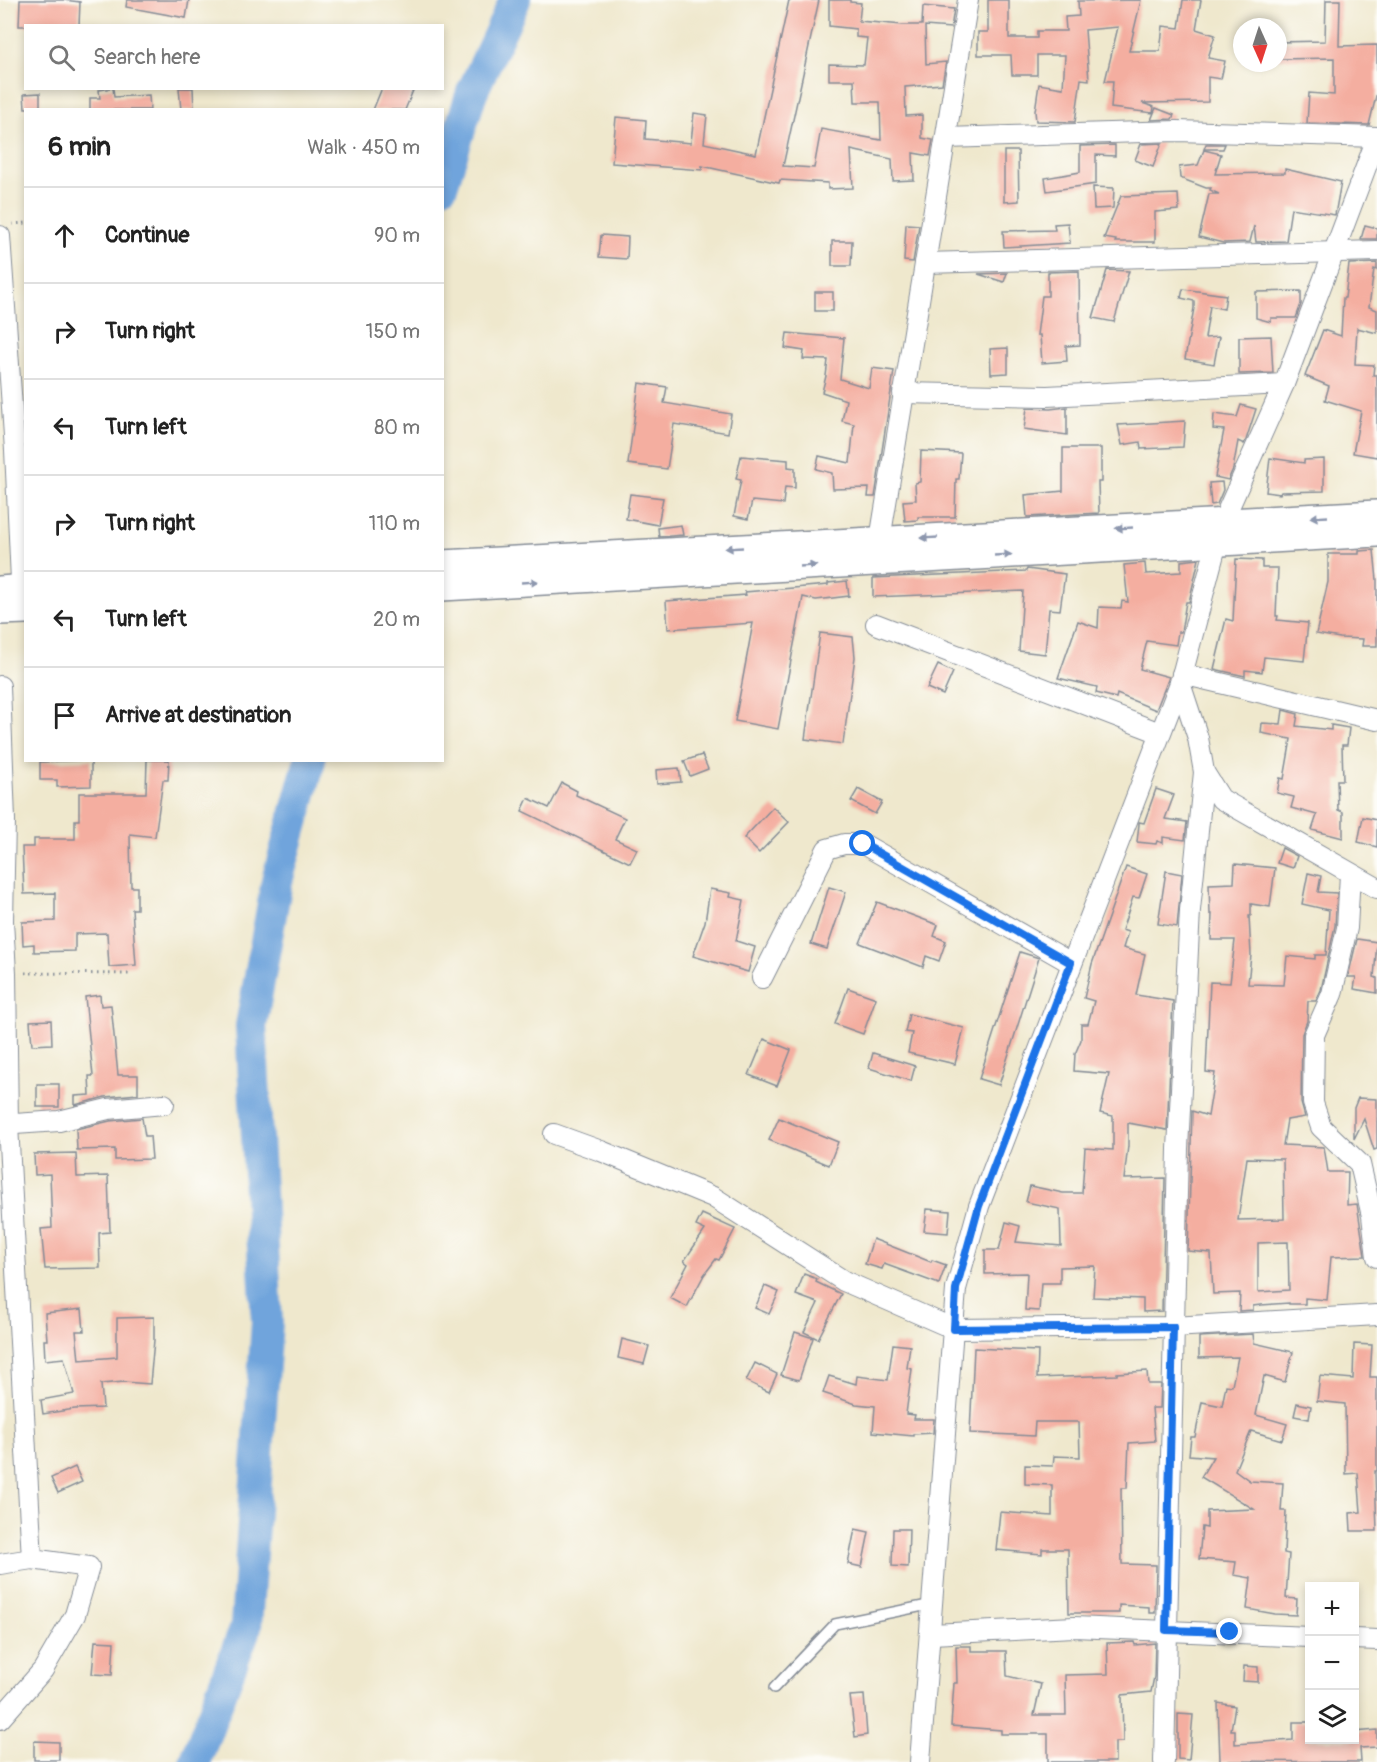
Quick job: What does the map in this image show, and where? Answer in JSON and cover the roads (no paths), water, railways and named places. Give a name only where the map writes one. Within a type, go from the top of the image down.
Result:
[{"type":"main road","points":[[444,565],[471,574],[1220,532],[1377,514]]},
{"type":"main road","points":[[444,586],[471,574],[880,540],[1220,532],[1377,533]]},
{"type":"street","points":[[880,540],[968,0]]},
{"type":"street","points":[[920,1762],[956,1289],[979,1206],[1181,679],[1220,532],[1284,384],[1377,137],[1177,131],[945,138]]},
{"type":"street","points":[[0,236],[15,450],[16,600]]},
{"type":"street","points":[[925,263],[1377,251]]},
{"type":"street","points":[[903,393],[1047,396],[1284,384]]},
{"type":"street","points":[[876,624],[1160,734]]},
{"type":"street","points":[[1181,679],[1377,720]]},
{"type":"street","points":[[1164,1762],[1178,1149],[1190,910],[1204,772],[1198,738],[1181,679]]},
{"type":"street","points":[[0,686],[5,820],[4,1125],[32,1559]]},
{"type":"street","points":[[1204,772],[1221,799],[1377,888]]},
{"type":"street","points":[[762,978],[827,849],[844,844],[863,844],[1071,963]]},
{"type":"street","points":[[1350,874],[1347,928],[1332,994],[1314,1035],[1313,1103],[1321,1127],[1360,1164],[1372,1216],[1377,1257]]},
{"type":"street","points":[[4,1125],[59,1120],[108,1109],[164,1104]]},
{"type":"street","points":[[554,1134],[601,1150],[713,1197],[844,1281],[954,1329],[1173,1327],[1377,1316]]},
{"type":"street","points":[[0,1564],[32,1559],[89,1567],[75,1615],[44,1670],[0,1719]]},
{"type":"street","points":[[931,1634],[1074,1627],[1305,1636]]},
{"type":"street","points":[[1359,1639],[1377,1640]]},
{"type":"lane","points":[[774,1688],[836,1624],[933,1604]]},
{"type":"waterway","points":[[444,180],[472,92],[515,0]]},
{"type":"waterway","points":[[195,1762],[246,1626],[267,1322],[251,1026],[277,881],[309,762]]}]
